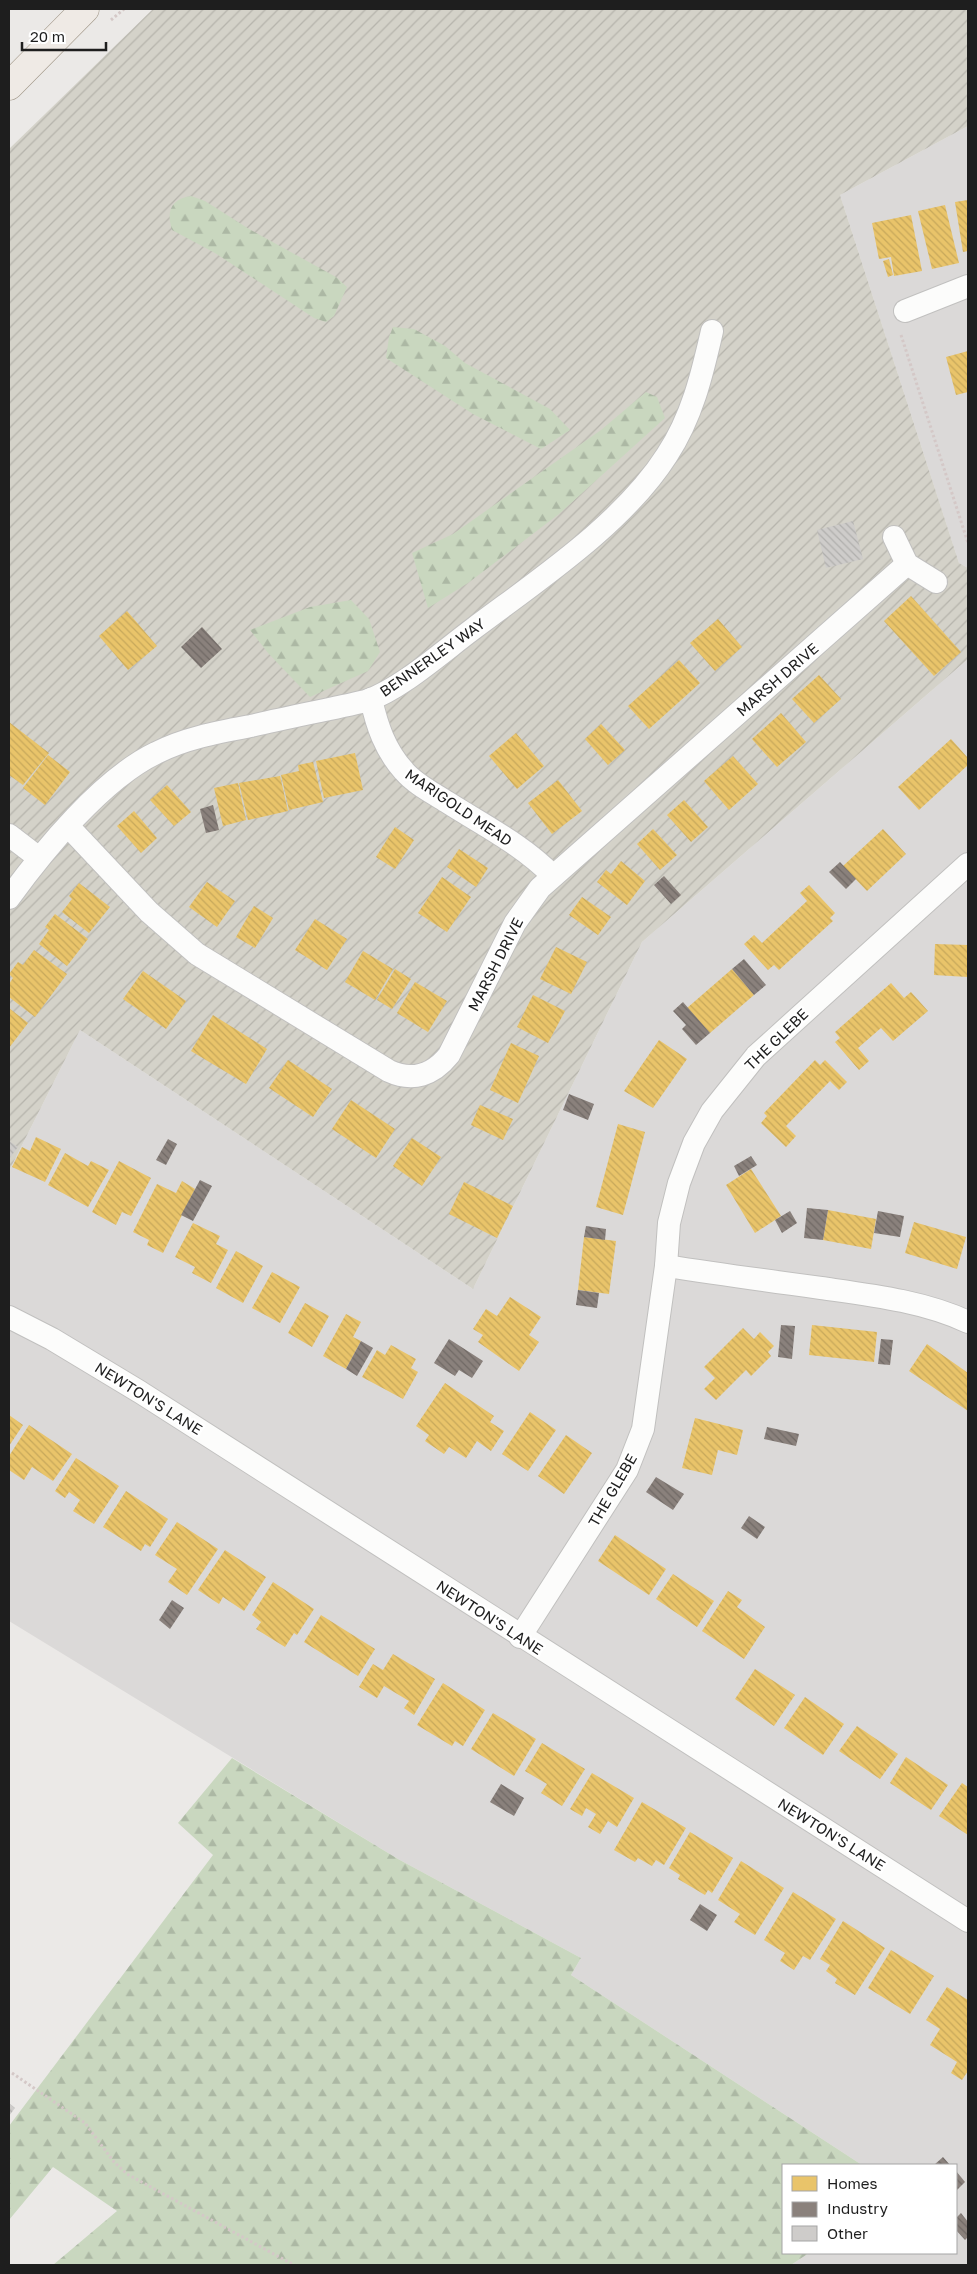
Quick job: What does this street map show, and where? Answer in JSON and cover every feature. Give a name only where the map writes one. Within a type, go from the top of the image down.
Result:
[{"type":"main road","points":[[9,86],[85,9]]},
{"type":"street","points":[[906,310],[968,286]]},
{"type":"street","name":"BENNERLEY WAY","points":[[9,898],[39,858],[68,826],[121,776],[157,752],[219,733],[370,699],[384,693],[437,657],[582,545],[643,488],[667,455],[687,420],[701,380],[712,331]]},
{"type":"street","points":[[894,538],[907,564],[936,582]]},
{"type":"street","name":"MARSH DRIVE","points":[[68,826],[149,912],[198,954],[374,1064],[402,1076],[414,1077],[428,1074],[438,1067],[449,1055],[515,923],[533,896],[553,876],[907,564]]},
{"type":"street","name":"MARIGOLD MEAD","points":[[370,699],[382,738],[404,772],[422,786],[528,853],[553,876]]},
{"type":"street","points":[[9,835],[39,858]]},
{"type":"street","name":"THE GLEBE","points":[[520,1637],[627,1470],[638,1446],[643,1430],[666,1266],[669,1223],[679,1183],[694,1143],[712,1111],[756,1056],[968,864]]},
{"type":"street","points":[[666,1266],[850,1292],[927,1307],[968,1322]]},
{"type":"street","name":"NEWTON'S LANE","points":[[9,1318],[52,1339],[140,1392],[520,1637],[968,1921]]},
{"type":"path","points":[[906,310],[894,314],[968,543]]},
{"type":"path","points":[[12,2073],[84,2123],[114,2162],[127,2174],[294,2265]]},
{"type":"shaded area","points":[[153,9],[968,9],[968,126],[840,195],[959,563],[968,568],[968,659],[642,942],[473,1289],[80,1030],[9,1171],[9,149]]},
{"type":"shaded area","points":[[968,126],[968,568],[959,563],[840,195]]},
{"type":"shaded area","points":[[968,659],[968,2265],[791,2265],[808,2254],[957,2254],[957,2164],[860,2164],[571,1975],[581,1958],[398,1859],[9,1621],[9,1171],[80,1030],[473,1289],[642,942]]},
{"type":"green space","points":[[191,196],[205,201],[249,229],[336,277],[347,287],[334,316],[326,322],[314,318],[215,253],[172,230],[170,212],[172,207],[179,200]]},
{"type":"green space","points":[[393,327],[414,329],[445,346],[465,363],[550,409],[570,430],[541,449],[473,414],[386,358],[389,337]]},
{"type":"green space","points":[[646,392],[657,397],[665,418],[559,514],[468,583],[428,608],[412,553],[453,534],[601,430]]},
{"type":"green space","points":[[351,600],[369,619],[380,652],[368,671],[310,697],[268,653],[250,630],[310,607]]},
{"type":"green space","points":[[232,1758],[398,1859],[581,1958],[571,1975],[860,2164],[782,2164],[782,2254],[808,2254],[791,2265],[53,2265],[117,2211],[53,2167],[9,2220],[9,2126],[213,1855],[178,1823]]},
{"type":"building: Homes","points":[[968,200],[968,251],[963,252],[955,202]]},
{"type":"building: Homes","points":[[945,205],[959,263],[932,269],[918,211]]},
{"type":"building: Homes","points":[[911,215],[922,271],[894,276],[891,257],[879,259],[872,223]]},
{"type":"building: Homes","points":[[889,259],[893,275],[888,277],[883,261]]},
{"type":"building: Homes","points":[[968,351],[968,392],[956,395],[946,357]]},
{"type":"building: Homes","points":[[911,596],[961,652],[934,676],[884,621]]},
{"type":"building: Homes","points":[[127,611],[157,646],[128,670],[99,636]]},
{"type":"building: Homes","points":[[718,619],[742,647],[715,671],[690,643]]},
{"type":"building: Homes","points":[[679,660],[700,683],[649,729],[628,706]]},
{"type":"building: Homes","points":[[819,675],[841,699],[814,723],[792,699]]},
{"type":"building: Homes","points":[[781,713],[806,742],[777,767],[752,739]]},
{"type":"building: Homes","points":[[9,722],[49,753],[23,785],[9,775]]},
{"type":"building: Homes","points":[[601,724],[625,750],[608,765],[585,739]]},
{"type":"building: Homes","points":[[516,733],[544,766],[517,789],[489,756]]},
{"type":"building: Homes","points":[[951,739],[968,758],[968,765],[919,810],[898,787]]},
{"type":"building: Homes","points":[[355,753],[363,790],[324,798],[316,761]]},
{"type":"building: Homes","points":[[48,755],[70,772],[45,805],[23,788]]},
{"type":"building: Homes","points":[[733,756],[758,784],[729,810],[704,781]]},
{"type":"building: Homes","points":[[313,762],[323,802],[289,810],[281,775],[299,771],[298,765]]},
{"type":"building: Homes","points":[[280,776],[288,811],[248,820],[239,783]]},
{"type":"building: Homes","points":[[558,780],[582,811],[552,834],[528,803]]},
{"type":"building: Homes","points":[[238,783],[246,820],[223,826],[214,788]]},
{"type":"building: Homes","points":[[167,785],[191,812],[174,826],[150,800]]},
{"type":"building: Homes","points":[[684,800],[708,827],[691,842],[667,815]]},
{"type":"building: Homes","points":[[134,811],[157,838],[141,853],[117,826]]},
{"type":"building: Homes","points":[[395,827],[414,840],[395,869],[376,857]]},
{"type":"building: Homes","points":[[653,829],[677,855],[660,870],[637,844]]},
{"type":"building: Homes","points":[[883,829],[906,854],[867,891],[843,866]]},
{"type":"building: Homes","points":[[459,849],[488,868],[476,887],[447,867]]},
{"type":"building: Homes","points":[[621,861],[645,881],[627,905],[597,882],[606,870],[611,874]]},
{"type":"building: Homes","points":[[442,877],[471,897],[447,932],[418,913]]},
{"type":"building: Homes","points":[[207,882],[235,901],[217,927],[189,907]]},
{"type":"building: Homes","points":[[79,883],[110,907],[89,933],[62,912],[72,899],[69,896]]},
{"type":"building: Homes","points":[[809,885],[835,913],[830,918],[833,921],[779,970],[774,965],[768,970],[744,944],[754,935],[762,943],[807,901],[800,893]]},
{"type":"building: Homes","points":[[582,897],[611,917],[598,935],[569,915]]},
{"type":"building: Homes","points":[[254,906],[273,918],[255,948],[236,937]]},
{"type":"building: Homes","points":[[55,914],[88,939],[67,966],[39,944],[49,930],[45,927]]},
{"type":"building: Homes","points":[[315,919],[347,939],[327,970],[295,950]]},
{"type":"building: Homes","points":[[935,944],[968,945],[968,977],[934,975]]},
{"type":"building: Homes","points":[[556,947],[587,962],[571,994],[540,979]]},
{"type":"building: Homes","points":[[34,950],[67,974],[35,1017],[9,997],[9,984],[13,978],[9,974],[18,962],[23,965]]},
{"type":"building: Homes","points":[[363,951],[393,969],[375,1000],[345,982]]},
{"type":"building: Homes","points":[[395,969],[411,979],[392,1009],[377,1000]]},
{"type":"building: Homes","points":[[732,969],[754,995],[710,1033],[687,1008]]},
{"type":"building: Homes","points":[[143,971],[186,1001],[166,1029],[123,999]]},
{"type":"building: Homes","points":[[415,982],[447,1001],[428,1032],[397,1013]]},
{"type":"building: Homes","points":[[891,983],[904,998],[911,992],[928,1011],[893,1041],[881,1028],[858,1048],[869,1061],[859,1070],[835,1042],[840,1038],[835,1032]]},
{"type":"building: Homes","points":[[533,995],[565,1011],[548,1043],[517,1027]]},
{"type":"building: Homes","points":[[9,1008],[28,1023],[9,1048]]},
{"type":"building: Homes","points":[[213,1015],[267,1049],[246,1084],[191,1051]]},
{"type":"building: Homes","points":[[659,1040],[687,1059],[653,1108],[624,1091]]},
{"type":"building: Homes","points":[[511,1043],[539,1056],[518,1103],[490,1090]]},
{"type":"building: Homes","points":[[288,1060],[332,1089],[313,1117],[269,1088]]},
{"type":"building: Homes","points":[[815,1060],[820,1065],[825,1060],[847,1082],[839,1090],[830,1081],[786,1126],[796,1136],[786,1147],[761,1123],[767,1116],[764,1113]]},
{"type":"building: Homes","points":[[351,1100],[395,1129],[376,1158],[332,1129]]},
{"type":"building: Homes","points":[[480,1105],[513,1119],[503,1140],[471,1125]]},
{"type":"building: Homes","points":[[618,1124],[645,1132],[623,1215],[596,1207]]},
{"type":"building: Homes","points":[[36,1137],[61,1149],[45,1182],[12,1167],[22,1147],[30,1151]]},
{"type":"building: Homes","points":[[412,1138],[441,1157],[422,1186],[393,1166]]},
{"type":"building: Homes","points":[[65,1153],[88,1166],[91,1161],[109,1170],[88,1207],[48,1185]]},
{"type":"building: Homes","points":[[119,1161],[151,1178],[131,1216],[122,1212],[116,1225],[92,1212]]},
{"type":"building: Homes","points":[[751,1169],[781,1216],[755,1233],[726,1185]]},
{"type":"building: Homes","points":[[182,1181],[195,1189],[163,1253],[147,1245],[149,1240],[133,1232],[157,1184],[176,1193]]},
{"type":"building: Homes","points":[[464,1182],[513,1206],[497,1238],[449,1214]]},
{"type":"building: Homes","points":[[828,1210],[876,1219],[871,1249],[823,1240]]},
{"type":"building: Homes","points":[[914,1222],[966,1237],[957,1269],[905,1253]]},
{"type":"building: Homes","points":[[193,1223],[220,1236],[216,1244],[228,1250],[211,1283],[192,1273],[195,1267],[175,1257]]},
{"type":"building: Homes","points":[[584,1237],[616,1241],[609,1294],[578,1290]]},
{"type":"building: Homes","points":[[236,1251],[263,1266],[243,1303],[216,1288]]},
{"type":"building: Homes","points":[[272,1272],[300,1287],[280,1323],[252,1308]]},
{"type":"building: Homes","points":[[510,1297],[541,1317],[529,1335],[539,1342],[519,1371],[478,1342],[483,1335],[473,1329],[486,1309],[497,1316]]},
{"type":"building: Homes","points":[[305,1303],[329,1316],[312,1347],[288,1333]]},
{"type":"building: Homes","points":[[346,1314],[361,1322],[353,1337],[361,1341],[346,1369],[323,1356]]},
{"type":"building: Homes","points":[[812,1325],[877,1332],[874,1362],[809,1355]]},
{"type":"building: Homes","points":[[743,1328],[754,1339],[760,1332],[774,1346],[768,1352],[771,1356],[751,1376],[746,1370],[716,1400],[704,1389],[715,1378],[704,1367]]},
{"type":"building: Homes","points":[[927,1344],[968,1373],[968,1411],[909,1371]]},
{"type":"building: Homes","points":[[391,1345],[416,1359],[411,1368],[418,1372],[403,1399],[362,1377],[377,1350],[385,1355]]},
{"type":"building: Homes","points":[[445,1383],[494,1416],[490,1422],[504,1431],[491,1451],[477,1441],[466,1458],[449,1447],[444,1454],[425,1441],[429,1435],[416,1426]]},
{"type":"building: Homes","points":[[530,1412],[556,1430],[528,1471],[502,1454]]},
{"type":"building: Homes","points":[[9,1415],[23,1425],[9,1446]]},
{"type":"building: Homes","points":[[695,1418],[743,1430],[737,1455],[718,1450],[712,1475],[682,1468]]},
{"type":"building: Homes","points":[[29,1425],[72,1454],[53,1481],[32,1467],[24,1480],[9,1470],[9,1456]]},
{"type":"building: Homes","points":[[566,1435],[592,1453],[564,1494],[538,1476]]},
{"type":"building: Homes","points":[[76,1458],[119,1486],[94,1524],[73,1511],[80,1500],[69,1492],[65,1498],[55,1491]]},
{"type":"building: Homes","points":[[126,1491],[168,1519],[150,1547],[145,1544],[141,1551],[103,1527]]},
{"type":"building: Homes","points":[[177,1522],[218,1549],[187,1595],[168,1582],[177,1569],[155,1555]]},
{"type":"building: Homes","points":[[615,1535],[666,1569],[649,1595],[598,1561]]},
{"type":"building: Homes","points":[[225,1550],[266,1577],[244,1611],[223,1597],[219,1604],[198,1590]]},
{"type":"building: Homes","points":[[673,1574],[714,1601],[697,1627],[656,1599]]},
{"type":"building: Homes","points":[[273,1582],[314,1609],[297,1635],[294,1633],[285,1647],[256,1629],[261,1622],[252,1615]]},
{"type":"building: Homes","points":[[728,1591],[742,1600],[737,1607],[765,1627],[744,1659],[702,1631]]},
{"type":"building: Homes","points":[[321,1615],[375,1649],[358,1676],[304,1642]]},
{"type":"building: Homes","points":[[393,1654],[435,1679],[414,1715],[404,1708],[409,1701],[384,1686],[377,1698],[359,1687],[373,1664],[383,1670]]},
{"type":"building: Homes","points":[[755,1669],[795,1695],[774,1726],[735,1699]]},
{"type":"building: Homes","points":[[443,1683],[485,1710],[463,1746],[455,1741],[452,1746],[417,1725]]},
{"type":"building: Homes","points":[[805,1697],[844,1724],[823,1755],[784,1728]]},
{"type":"building: Homes","points":[[493,1713],[536,1739],[514,1776],[471,1749]]},
{"type":"building: Homes","points":[[857,1726],[898,1754],[880,1779],[839,1751]]},
{"type":"building: Homes","points":[[542,1743],[585,1769],[562,1806],[541,1793],[547,1784],[525,1771]]},
{"type":"building: Homes","points":[[906,1757],[948,1785],[931,1810],[890,1783]]},
{"type":"building: Homes","points":[[592,1773],[634,1798],[617,1827],[608,1821],[600,1834],[588,1827],[596,1814],[586,1808],[582,1816],[570,1809]]},
{"type":"building: Homes","points":[[962,1783],[968,1787],[968,1835],[939,1816]]},
{"type":"building: Homes","points":[[642,1802],[686,1828],[664,1865],[656,1860],[652,1866],[638,1858],[635,1862],[614,1850]]},
{"type":"building: Homes","points":[[690,1832],[733,1858],[712,1893],[708,1890],[705,1895],[678,1879],[680,1875],[669,1868]]},
{"type":"building: Homes","points":[[741,1861],[784,1888],[755,1935],[734,1922],[740,1914],[718,1900]]},
{"type":"building: Homes","points":[[793,1892],[836,1919],[810,1960],[803,1956],[794,1970],[780,1961],[785,1953],[764,1940]]},
{"type":"building: Homes","points":[[843,1921],[885,1948],[855,1995],[835,1983],[837,1979],[826,1971],[830,1965],[820,1959]]},
{"type":"building: Homes","points":[[891,1950],[934,1976],[910,2014],[868,1988]]},
{"type":"building: Homes","points":[[947,1987],[968,2000],[968,2071],[962,2080],[951,2073],[957,2062],[930,2045],[940,2029],[926,2020]]},
{"type":"building: Industry","points":[[202,627],[222,649],[201,668],[181,647]]},
{"type":"building: Industry","points":[[213,805],[219,830],[206,833],[200,809]]},
{"type":"building: Industry","points":[[840,862],[856,879],[846,889],[829,872]]},
{"type":"building: Industry","points":[[664,876],[681,895],[671,904],[654,885]]},
{"type":"building: Industry","points":[[744,959],[766,985],[754,995],[732,969]]},
{"type":"building: Industry","points":[[683,1002],[710,1033],[696,1045],[682,1029],[686,1025],[673,1011]]},
{"type":"building: Industry","points":[[569,1094],[594,1104],[588,1120],[563,1110]]},
{"type":"building: Industry","points":[[168,1139],[177,1144],[166,1165],[156,1160]]},
{"type":"building: Industry","points":[[751,1156],[757,1165],[739,1176],[734,1166]]},
{"type":"building: Industry","points":[[200,1180],[212,1186],[193,1221],[181,1215]]},
{"type":"building: Industry","points":[[807,1208],[828,1210],[823,1240],[804,1238]]},
{"type":"building: Industry","points":[[790,1211],[797,1223],[782,1233],[775,1220]]},
{"type":"building: Industry","points":[[878,1211],[904,1216],[900,1237],[874,1233]]},
{"type":"building: Industry","points":[[586,1226],[606,1229],[605,1240],[584,1237]]},
{"type":"building: Industry","points":[[578,1290],[599,1293],[597,1308],[576,1305]]},
{"type":"building: Industry","points":[[781,1325],[795,1326],[792,1359],[778,1357]]},
{"type":"building: Industry","points":[[449,1339],[483,1361],[472,1378],[459,1370],[455,1376],[434,1363]]},
{"type":"building: Industry","points":[[881,1339],[893,1340],[890,1365],[878,1364]]},
{"type":"building: Industry","points":[[361,1341],[373,1348],[357,1376],[346,1369]]},
{"type":"building: Industry","points":[[767,1427],[799,1434],[796,1446],[764,1439]]},
{"type":"building: Industry","points":[[656,1477],[684,1494],[673,1510],[646,1492]]},
{"type":"building: Industry","points":[[749,1516],[765,1527],[757,1539],[741,1528]]},
{"type":"building: Industry","points":[[172,1600],[184,1608],[170,1629],[159,1620]]},
{"type":"building: Industry","points":[[501,1784],[524,1798],[514,1816],[490,1802]]},
{"type":"building: Industry","points":[[700,1904],[717,1915],[707,1931],[690,1920]]},
{"type":"building: Industry","points":[[943,2157],[949,2164],[935,2164]]},
{"type":"building: Industry","points":[[957,2172],[965,2182],[957,2190]]},
{"type":"building: Industry","points":[[961,2213],[968,2222],[968,2237],[965,2240],[957,2231],[957,2217]]},
{"type":"building: Other","points":[[853,521],[863,559],[826,568],[817,530]]},
{"type":"building: Other","points":[[9,1141],[18,1147],[9,1159]]},
{"type":"building: Other","points":[[9,2103],[15,2108],[9,2116]]}]
